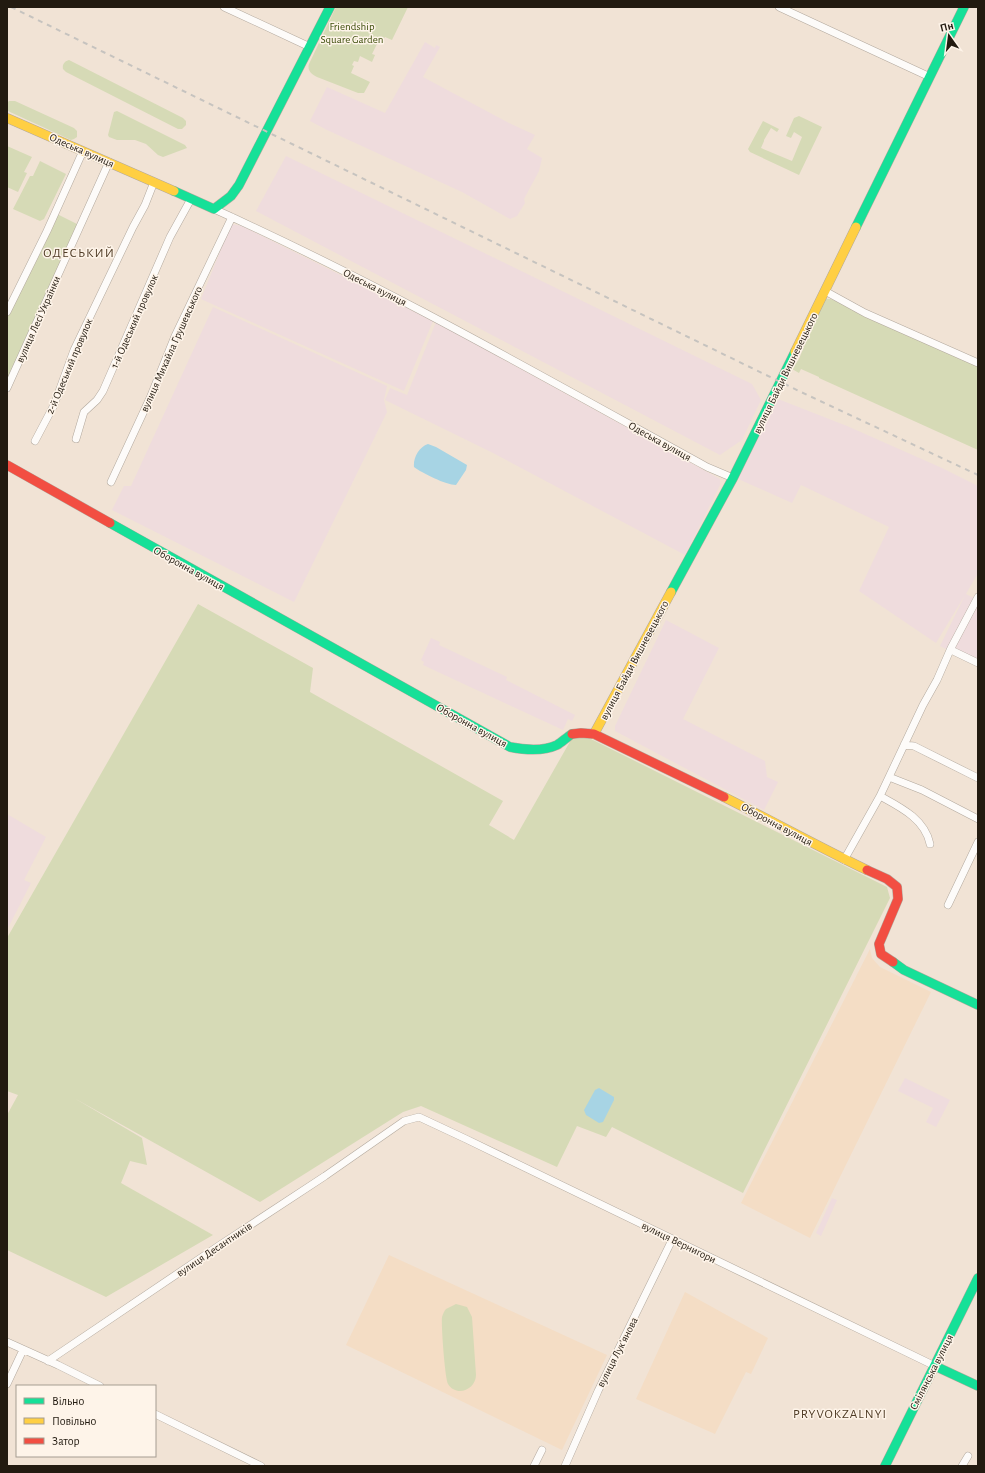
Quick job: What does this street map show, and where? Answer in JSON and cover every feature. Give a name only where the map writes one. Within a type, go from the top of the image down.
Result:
[{"type":"street","points":[[224,7],[310,47]]},
{"type":"street","points":[[214,209],[231,196],[239,185],[330,7]]},
{"type":"street","points":[[779,7],[930,77]]},
{"type":"street","name":"вулиця Байди Вишневецького","points":[[594,734],[733,478],[964,7]]},
{"type":"street","name":"Одеська вулиця","points":[[7,118],[277,237],[455,329],[707,467],[733,478]]},
{"type":"street","points":[[7,312],[47,231],[83,151]]},
{"type":"street","name":"вулиця Лесі Українки","points":[[7,388],[109,162]]},
{"type":"street","name":"2-й Одеський провулок","points":[[35,441],[54,406],[74,350],[133,226],[145,205],[154,182]]},
{"type":"street","name":"1-й Одеський провулок","points":[[76,439],[82,414],[99,398],[103,391],[166,250],[170,237],[191,198]]},
{"type":"street","name":"вулиця Михайла Грушевського","points":[[111,482],[150,398],[175,336],[232,217]]},
{"type":"street","points":[[825,291],[864,313],[978,363]]},
{"type":"street","name":"Оборонна вулиця","points":[[7,465],[510,747],[521,750],[542,749],[557,745],[571,734],[594,734],[771,820],[844,860],[887,879],[897,887],[898,899],[879,944],[881,954],[904,970],[978,1006]]},
{"type":"street","points":[[844,860],[880,796],[888,777],[978,597]]},
{"type":"street","points":[[951,650],[978,664]]},
{"type":"street","points":[[904,745],[914,746],[978,778]]},
{"type":"street","points":[[888,777],[922,790],[978,819]]},
{"type":"street","points":[[880,796],[913,817],[925,830],[930,844]]},
{"type":"street","points":[[948,905],[978,842]]},
{"type":"street","name":"вулиця Вернигори","points":[[380,1138],[404,1122],[419,1117],[978,1386]]},
{"type":"street","name":"вулиця Десантників","points":[[48,1361],[380,1138]]},
{"type":"street","name":"вулиця Лукʼянова","points":[[565,1466],[598,1391],[672,1240]]},
{"type":"street","name":"Смілянська вулиця","points":[[885,1466],[978,1278]]},
{"type":"street","points":[[7,1342],[98,1385]]},
{"type":"street","points":[[7,1384],[23,1350]]},
{"type":"street","points":[[156,1414],[258,1465]]},
{"type":"street","points":[[534,1466],[542,1450]]},
{"type":"street","points":[[962,1466],[968,1456]]},
{"type":"shaded area","points":[[425,42],[435,48],[436,45],[440,47],[423,77],[509,123],[535,135],[527,149],[542,158],[539,171],[524,199],[525,203],[517,216],[510,219],[462,192],[310,121],[327,87],[385,113]]},
{"type":"shaded area","points":[[286,156],[752,384],[761,400],[742,440],[720,455],[256,211]]},
{"type":"shaded area","points":[[231,224],[242,226],[433,321],[404,391],[201,299]]},
{"type":"shaded area","points":[[213,307],[387,386],[384,400],[387,412],[294,602],[112,510],[124,486],[131,486]]},
{"type":"shaded area","points":[[436,322],[720,479],[720,485],[685,555],[493,453],[385,400],[390,388],[407,395]]},
{"type":"shaded area","points":[[778,399],[847,426],[942,468],[978,486],[978,573],[966,594],[978,600],[978,665],[940,646],[965,595],[936,643],[859,591],[889,527],[801,485],[792,503],[736,478]]},
{"type":"shaded area","points":[[666,620],[719,648],[683,719],[765,761],[767,777],[778,782],[764,810],[615,731],[615,726]]},
{"type":"shaded area","points":[[431,638],[440,642],[439,645],[507,677],[506,680],[575,715],[572,721],[568,719],[563,730],[423,665],[424,662],[421,660]]},
{"type":"shaded area","points":[[7,814],[46,837],[24,880],[31,883],[7,930]]},
{"type":"shaded area","points":[[870,949],[872,958],[880,967],[931,992],[810,1238],[741,1203]]},
{"type":"shaded area","points":[[905,1078],[950,1100],[936,1127],[926,1122],[933,1108],[898,1091]]},
{"type":"shaded area","points":[[832,1198],[837,1200],[821,1236],[816,1233]]},
{"type":"shaded area","points":[[389,1255],[607,1355],[562,1450],[346,1345]]},
{"type":"shaded area","points":[[685,1292],[768,1338],[751,1374],[746,1372],[715,1434],[636,1399]]},
{"type":"green space","name":"Friendship Square Garden","points":[[336,7],[408,7],[392,40],[385,37],[381,43],[378,42],[372,54],[375,55],[372,62],[360,56],[358,62],[354,61],[352,65],[354,66],[351,73],[370,82],[364,93],[358,93],[317,77],[309,70],[309,64]]},
{"type":"green space","points":[[69,60],[183,118],[186,121],[186,125],[182,129],[178,129],[66,72],[63,69],[63,64]]},
{"type":"green space","points":[[9,101],[15,101],[74,128],[77,131],[77,137],[71,140],[10,112],[7,110],[7,103]]},
{"type":"green space","points":[[117,111],[185,145],[187,148],[163,157],[158,155],[146,144],[135,140],[117,140],[109,137],[108,135],[114,112]]},
{"type":"green space","points":[[799,116],[822,127],[799,175],[750,152],[748,149],[763,121],[779,129],[777,132],[771,128],[761,148],[792,161],[802,137],[794,132],[791,138],[786,136],[794,118]]},
{"type":"green space","points":[[7,146],[32,157],[24,172],[27,173],[18,192],[7,187]]},
{"type":"green space","points":[[40,161],[66,174],[44,219],[40,221],[13,209],[30,176],[33,176]]},
{"type":"green space","points":[[57,214],[79,225],[7,384],[7,318]]},
{"type":"green space","points":[[831,299],[978,365],[978,450],[801,369],[799,373],[792,369],[799,359],[822,301]]},
{"type":"green space","points":[[198,604],[313,668],[310,692],[503,801],[489,825],[514,840],[572,738],[585,736],[887,887],[890,898],[743,1193],[612,1127],[606,1137],[577,1126],[557,1167],[421,1106],[403,1112],[260,1202],[74,1098],[142,1138],[147,1165],[130,1161],[121,1183],[213,1235],[106,1297],[7,1250],[7,1115],[18,1095],[7,1091],[7,938]]},
{"type":"green space","points":[[456,1304],[467,1307],[472,1317],[476,1375],[470,1388],[461,1391],[452,1388],[448,1384],[442,1330],[442,1317],[444,1312],[446,1309]]},
{"type":"water","points":[[428,444],[467,465],[466,470],[456,485],[434,478],[414,467],[414,460],[417,453]]},
{"type":"water","points":[[599,1088],[614,1097],[614,1100],[603,1122],[599,1123],[586,1115],[584,1110],[595,1090]]},
{"type":"railway","points":[[11,7],[801,392],[978,475]]},
{"type":"traffic: fast","points":[[174,191],[214,209],[231,196],[239,185],[330,7]]},
{"type":"traffic: fast","points":[[856,227],[964,7]]},
{"type":"traffic: fast","points":[[671,592],[733,478],[795,352]]},
{"type":"traffic: fast","points":[[110,523],[510,747],[528,750],[545,749],[557,745],[572,734]]},
{"type":"traffic: fast","points":[[893,962],[904,970],[978,1005]]},
{"type":"traffic: fast","points":[[885,1466],[978,1278]]},
{"type":"traffic: fast","points":[[935,1366],[978,1386]]},
{"type":"traffic: slow","points":[[7,118],[174,191]]},
{"type":"traffic: slow","points":[[795,352],[856,227]]},
{"type":"traffic: slow","points":[[594,734],[671,592]]},
{"type":"traffic: slow","points":[[724,797],[867,870]]},
{"type":"traffic: jam","points":[[7,465],[110,523]]},
{"type":"traffic: jam","points":[[572,734],[594,734],[724,797]]},
{"type":"traffic: jam","points":[[867,870],[887,879],[897,887],[898,899],[879,944],[881,954],[893,962]]},
{"type":"district","name":"ОДЕСЬКИЙ","points":[[79,252]]},
{"type":"district","name":"PRYVOKZALNYI","points":[[840,1413]]}]
